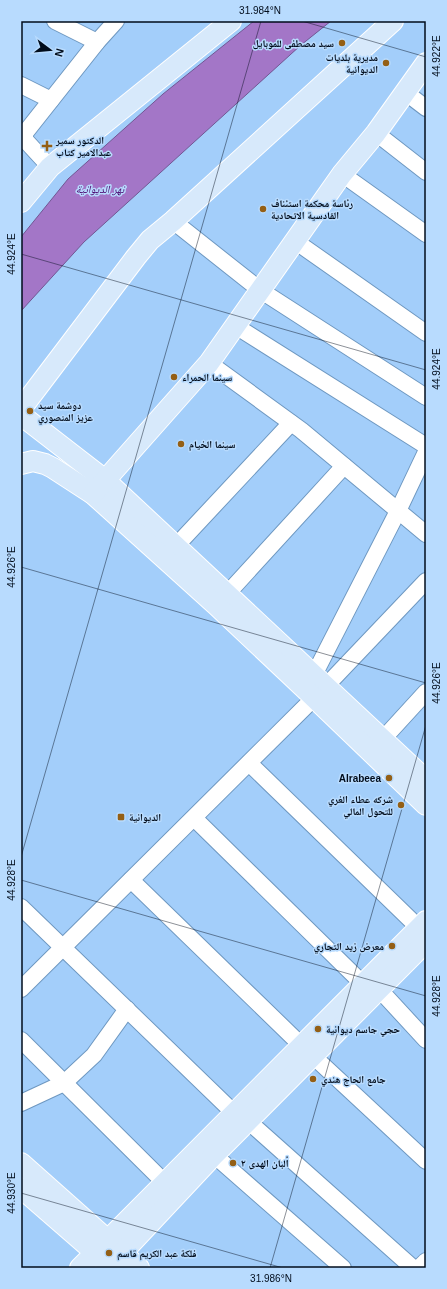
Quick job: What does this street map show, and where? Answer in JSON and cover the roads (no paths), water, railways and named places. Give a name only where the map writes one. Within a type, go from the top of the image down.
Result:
[{"type":"main road","points":[[21,409],[150,240],[173,221],[393,21]]},
{"type":"main road","points":[[21,202],[50,167],[221,23]]},
{"type":"main road","points":[[99,487],[209,363],[234,325],[342,174],[376,133],[426,63]]},
{"type":"main road","points":[[21,415],[99,487],[215,604],[383,739],[426,780]]},
{"type":"main road","points":[[21,464],[33,461],[45,464],[99,487],[176,546],[227,594],[318,686],[426,805]]},
{"type":"main road","points":[[109,1258],[165,1183],[241,1117],[371,986],[424,930]]},
{"type":"main road","points":[[80,1268],[109,1258],[214,1156],[241,1117]]},
{"type":"main road","points":[[21,1163],[109,1258]]},
{"type":"main road","points":[[21,1188],[109,1258],[138,1268]]},
{"type":"street","points":[[55,21],[97,42]]},
{"type":"street","points":[[50,167],[27,142],[24,134],[97,42],[116,21]]},
{"type":"street","points":[[21,85],[51,100]]},
{"type":"street","points":[[405,92],[426,108]]},
{"type":"street","points":[[376,133],[426,172]]},
{"type":"street","points":[[342,174],[426,234]]},
{"type":"street","points":[[173,221],[260,290],[426,397]]},
{"type":"street","points":[[295,241],[426,333]]},
{"type":"street","points":[[234,325],[426,446]]},
{"type":"street","points":[[209,363],[291,423],[426,534]]},
{"type":"street","points":[[176,546],[291,423]]},
{"type":"street","points":[[318,686],[426,452]]},
{"type":"street","points":[[227,594],[344,466]]},
{"type":"street","points":[[21,989],[249,763],[318,686],[426,581]]},
{"type":"street","points":[[383,739],[426,692]]},
{"type":"street","points":[[249,763],[424,930]]},
{"type":"street","points":[[194,818],[426,1040]]},
{"type":"street","points":[[131,880],[307,1050],[426,1161]]},
{"type":"street","points":[[21,906],[241,1117],[413,1268]]},
{"type":"street","points":[[21,1103],[64,1083],[94,1055],[127,1009]]},
{"type":"street","points":[[21,1040],[165,1183]]},
{"type":"street","points":[[214,1156],[343,1268]]},
{"type":"street","points":[[419,1268],[426,1261]]},
{"type":"water","name":"نهر الديوانية","points":[[254,21],[331,21],[301,45],[84,242],[21,311],[21,237],[68,179],[163,94]]},
{"type":"place","name":"سيد مصطفى للموبايل","points":[[342,43]]},
{"type":"place","name":"مديرية بلديات الديوانية","points":[[386,63]]},
{"type":"place","name":"الدكتور سمير عبدالامير كتاب","points":[[47,146]]},
{"type":"place","name":"رئاسة محكمة استئناف القادسية الاتحادية","points":[[263,209]]},
{"type":"place","name":"سينما الحمراء","points":[[174,377]]},
{"type":"place","name":"دوشمة سيد عزيز المنصوري","points":[[30,411]]},
{"type":"place","name":"سينما الخيام","points":[[181,444]]},
{"type":"place","name":"Alrabeea","points":[[389,778]]},
{"type":"place","name":"شركه عطاء الغري للتحول المالي","points":[[401,805]]},
{"type":"place","name":"الديوانية","points":[[121,817]]},
{"type":"place","name":"معرض زيد التجاري","points":[[392,946]]},
{"type":"place","name":"حجي جاسم ديوانية","points":[[318,1029]]},
{"type":"place","name":"جامع الحاج هندي","points":[[313,1079]]},
{"type":"place","name":"ألبان الهدى ٢","points":[[233,1163]]},
{"type":"place","name":"فلكة عبد الكريم قاسم","points":[[109,1253]]}]
